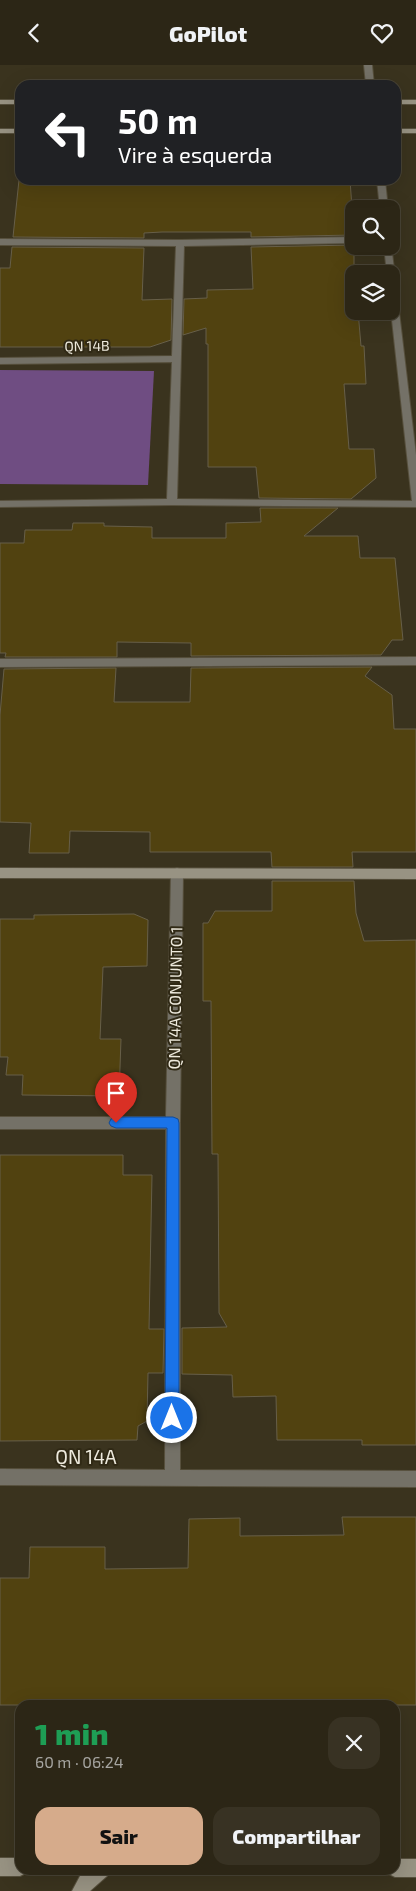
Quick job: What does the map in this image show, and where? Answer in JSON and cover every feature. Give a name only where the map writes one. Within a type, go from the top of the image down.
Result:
[{"type":"street","points":[[368,65],[370,80]]},
{"type":"street","points":[[0,102],[15,101]]},
{"type":"street","points":[[401,102],[416,101]]},
{"type":"street","points":[[0,131],[15,131]]},
{"type":"street","points":[[401,131],[416,131]]},
{"type":"street","points":[[382,185],[383,200]]},
{"type":"street","points":[[0,242],[180,243],[345,240]]},
{"type":"street","points":[[172,502],[180,243]]},
{"type":"street","points":[[389,255],[413,435],[416,499]]},
{"type":"street","name":"QN 14B","points":[[0,361],[175,359]]},
{"type":"street","points":[[0,504],[172,502],[416,504]]},
{"type":"street","points":[[0,663],[416,661]]},
{"type":"street","points":[[0,873],[416,874]]},
{"type":"street","name":"QN 14A CONJUNTO 1","points":[[172,1477],[173,1123],[177,873]]},
{"type":"street","points":[[0,1123],[173,1123]]},
{"type":"street","name":"QN 14A","points":[[0,1477],[416,1479]]},
{"type":"street","points":[[0,1867],[15,1867]]},
{"type":"street","points":[[400,1868],[416,1868]]},
{"type":"street","points":[[81,1891],[86,1882],[95,1875]]},
{"type":"shaded area","points":[[0,370],[154,371],[148,485],[0,484]]},
{"type":"building","points":[[18,185],[350,185],[351,200],[345,200],[345,235],[251,237],[251,232],[162,232],[144,233],[144,238],[13,237]]},
{"type":"building","points":[[345,245],[345,255],[354,255],[354,265],[345,265],[345,320],[359,320],[361,346],[364,346],[366,384],[344,384],[349,449],[374,449],[376,478],[351,499],[259,498],[256,467],[208,467],[208,344],[206,344],[206,328],[183,335],[184,299],[207,298],[207,290],[253,289],[251,247]]},
{"type":"building","points":[[12,247],[144,248],[142,300],[172,299],[171,340],[150,347],[0,347],[0,268],[10,268]]},
{"type":"building","points":[[260,508],[338,508],[304,536],[358,536],[360,558],[395,558],[403,640],[392,640],[381,655],[191,656],[191,643],[117,642],[117,657],[5,657],[6,653],[0,653],[0,543],[24,543],[25,530],[72,530],[73,523],[104,523],[104,526],[152,527],[152,538],[226,538],[226,523],[261,522]]},
{"type":"building","points":[[372,667],[365,676],[392,695],[394,729],[416,729],[416,852],[352,852],[353,867],[272,867],[271,852],[150,852],[150,832],[70,831],[69,853],[29,853],[31,823],[0,822],[0,715],[4,669],[116,668],[114,702],[190,702],[191,668]]},
{"type":"building","points":[[272,881],[354,881],[356,913],[364,941],[416,940],[416,1445],[362,1445],[362,1440],[277,1440],[276,1396],[233,1397],[232,1375],[182,1374],[182,1328],[227,1327],[219,1313],[218,1154],[212,1154],[211,1001],[203,1001],[203,923],[208,923],[215,911],[272,911]]},
{"type":"building","points":[[134,914],[148,920],[147,966],[103,967],[100,1039],[121,1039],[119,1096],[22,1095],[23,1075],[6,1075],[8,1057],[0,1057],[0,919],[34,919],[34,915]]},
{"type":"building","points":[[0,1155],[123,1155],[123,1175],[152,1175],[149,1329],[164,1329],[163,1373],[148,1373],[147,1421],[138,1426],[137,1440],[0,1441]]},
{"type":"building","points":[[342,1517],[416,1517],[416,1705],[400,1705],[400,1700],[15,1700],[15,1705],[0,1705],[0,1578],[29,1578],[30,1547],[105,1547],[105,1569],[188,1568],[189,1519],[240,1518],[240,1536],[344,1535]]},
{"type":"route","points":[[116,1123],[173,1123],[172,1418]]}]
